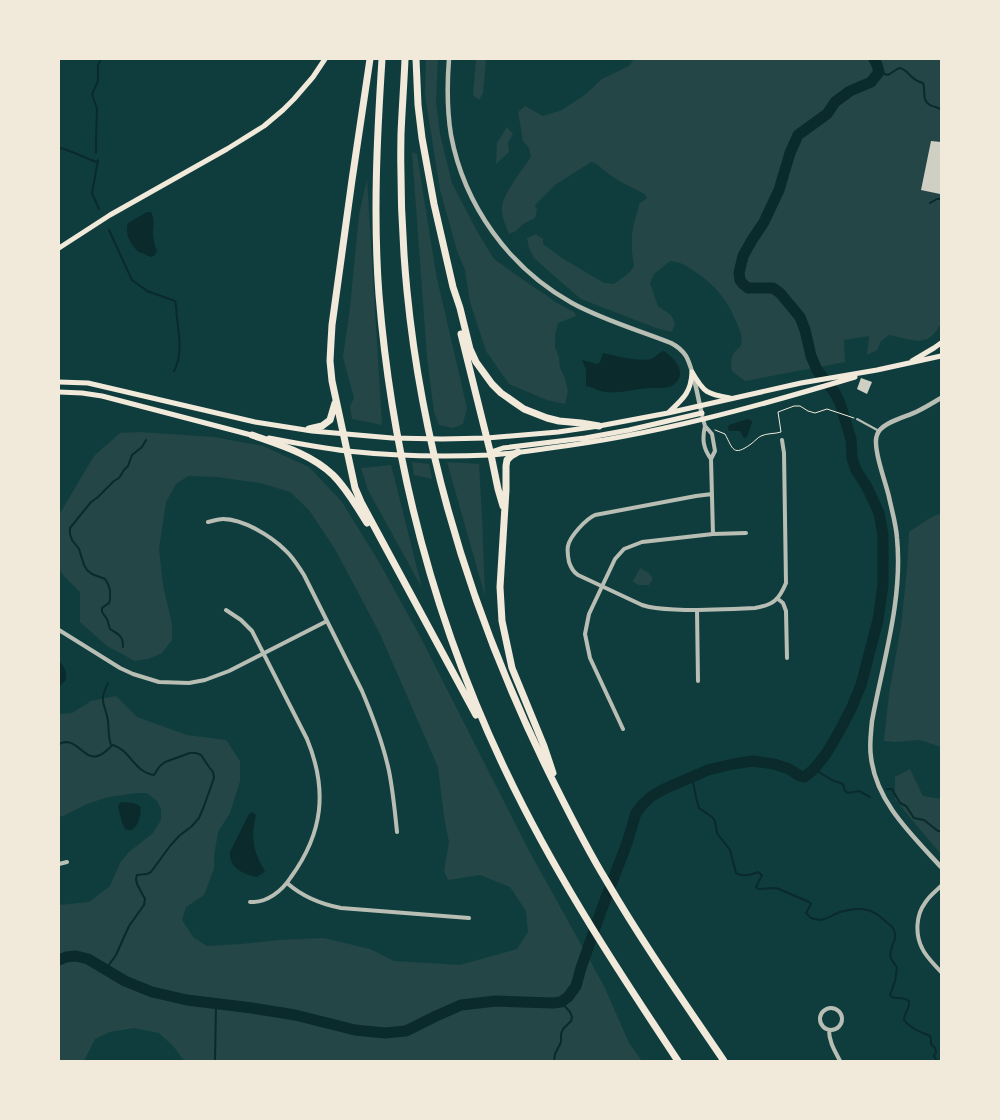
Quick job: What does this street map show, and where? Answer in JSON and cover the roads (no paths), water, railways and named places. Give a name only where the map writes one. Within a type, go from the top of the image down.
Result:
[{"type":"highway","points":[[370,59],[332,325],[330,361],[332,381],[355,488],[562,878],[588,924],[678,1061]]},
{"type":"highway","points":[[382,59],[377,143],[379,294],[390,392],[403,464],[422,544],[453,646],[477,708],[514,789]]},
{"type":"highway","points":[[405,59],[401,135],[403,238],[407,291],[413,343],[428,431],[454,536],[487,632],[530,733],[563,802],[605,880],[648,949],[724,1061]]},
{"type":"highway","points":[[416,59],[418,105],[426,166],[453,287],[461,334],[498,489],[505,510]]},
{"type":"highway","points":[[453,287],[470,349],[482,372],[501,393],[524,409],[547,418],[599,426]]},
{"type":"highway","points":[[309,429],[322,426],[330,420],[336,397]]},
{"type":"highway","points":[[252,435],[291,449],[317,463],[332,474],[345,489],[394,564]]},
{"type":"highway","points":[[518,452],[511,456],[506,463],[500,587],[502,621],[512,668],[544,746],[563,802]]},
{"type":"main road","points":[[59,248],[110,215],[219,154],[264,126],[294,99],[313,77],[325,59]]},
{"type":"main road","points":[[908,363],[941,343]]},
{"type":"main road","points":[[59,382],[88,383],[256,422],[312,431],[392,438],[486,438],[558,432],[599,426],[668,413],[801,383],[877,370],[941,356]]},
{"type":"main road","points":[[59,392],[82,392],[102,396],[252,435],[346,451],[435,456],[491,455],[587,444],[628,436],[703,419],[809,391],[877,370]]},
{"type":"main road","points":[[692,372],[702,388],[707,392],[734,398]]},
{"type":"main road","points":[[668,413],[687,394],[692,372]]},
{"type":"main road","points":[[491,455],[494,451],[503,448],[585,438],[702,413]]},
{"type":"street","points":[[449,59],[447,98],[455,151],[464,179],[476,205],[506,249],[537,279],[572,303],[590,312],[675,345],[686,357],[692,372],[705,426],[712,434],[715,451],[712,459],[713,534]]},
{"type":"street","points":[[941,398],[918,411],[890,422],[879,431],[876,437],[876,449],[897,536],[898,590],[870,738],[870,755],[873,769],[878,785],[890,807],[941,867]]},
{"type":"street","points":[[705,426],[702,437],[706,452],[712,459]]},
{"type":"street","points":[[712,494],[590,517],[570,540],[567,549],[574,573],[651,608],[697,610],[755,608],[765,606],[778,599],[786,583],[784,453],[782,440]]},
{"type":"street","points":[[208,522],[224,519],[233,520],[255,529],[276,542],[294,560],[304,575],[362,691],[379,735],[392,786],[397,832]]},
{"type":"street","points":[[623,729],[590,658],[585,634],[589,614],[615,559],[624,549],[642,542],[713,534],[746,533]]},
{"type":"street","points":[[778,599],[786,611],[787,658]]},
{"type":"street","points":[[226,610],[241,620],[252,631],[307,739],[313,754],[319,781],[317,823],[313,839],[301,864],[288,883],[271,897],[257,902],[250,902]]},
{"type":"street","points":[[697,610],[698,680]]},
{"type":"street","points":[[59,630],[133,674],[159,682],[189,683],[205,680],[229,671],[327,621]]},
{"type":"street","points":[[59,864],[67,862]]},
{"type":"street","points":[[288,883],[305,897],[335,907],[469,918]]},
{"type":"street","points":[[941,886],[925,903],[917,924],[922,948],[941,972]]},
{"type":"street","points":[[831,1008],[838,1011],[842,1018],[840,1026],[829,1030],[822,1025],[820,1018],[824,1011],[831,1008]]},
{"type":"street","points":[[829,1030],[832,1046],[840,1061]]},
{"type":"lane","points":[[857,419],[879,431]]},
{"type":"waterway","points":[[96,153],[97,109],[92,94],[98,81],[98,65],[101,59]]},
{"type":"waterway","points":[[59,960],[76,956],[88,959],[125,981],[152,992],[187,1000],[295,1015],[355,1030],[385,1033],[406,1031],[461,1005],[496,1001],[561,1002],[568,997],[576,986],[636,813],[643,804],[664,789],[708,770],[733,764],[753,761],[774,764],[804,777],[814,769],[826,754],[839,732],[861,685],[878,620],[883,585],[883,535],[879,513],[867,487],[856,470],[852,458],[851,439],[840,403],[835,393],[817,370],[800,317],[780,293],[773,288],[748,288],[740,280],[739,273],[743,256],[764,222],[779,190],[790,153],[798,135],[827,114],[835,102],[850,91],[871,82],[879,72],[874,59]]},
{"type":"waterway","points":[[879,72],[888,75],[899,68],[905,70],[914,79],[923,83],[927,103],[941,110]]},
{"type":"waterway","points":[[59,149],[65,149],[97,162]]},
{"type":"waterway","points":[[98,160],[92,193],[99,209]]},
{"type":"waterway","points":[[930,203],[940,199]]},
{"type":"waterway","points":[[109,230],[132,280],[147,291],[175,301],[180,345],[179,358],[174,371]]},
{"type":"waterway","points":[[123,647],[121,638],[110,629],[107,619],[102,612],[102,608],[110,600],[108,584],[105,579],[87,570],[79,549],[72,540],[70,528],[91,502],[119,478],[128,466],[132,455],[142,447],[146,440]]},
{"type":"waterway","points":[[108,683],[103,695],[103,702],[111,745]]},
{"type":"waterway","points":[[59,744],[72,743],[91,756],[100,755],[113,745],[124,752],[142,770],[154,775],[165,762],[190,753],[196,753],[201,755],[213,772],[214,778],[199,818],[170,846],[151,872],[137,875],[137,884],[145,899],[144,905],[129,926],[116,955],[106,969]]},
{"type":"waterway","points":[[814,769],[832,780],[843,784],[845,791],[848,793],[859,791],[870,797]]},
{"type":"waterway","points":[[692,777],[699,808],[715,821],[717,833],[730,850],[736,873],[747,875],[758,872],[762,875],[756,887],[758,889],[779,889],[809,902],[811,904],[806,913],[811,918],[819,920],[847,910],[864,909],[879,916],[892,927],[895,936],[890,954],[897,968],[890,995],[909,1001],[909,1007],[904,1020],[912,1027],[930,1036],[931,1044],[935,1048],[934,1056],[937,1061]]},
{"type":"waterway","points":[[887,789],[892,789],[900,803],[906,806],[914,818],[924,820],[938,831],[941,831]]},
{"type":"waterway","points":[[554,1061],[561,1042],[563,1029],[571,1021],[572,1017],[561,1002]]},
{"type":"waterway","points":[[215,1061],[216,1004]]}]
